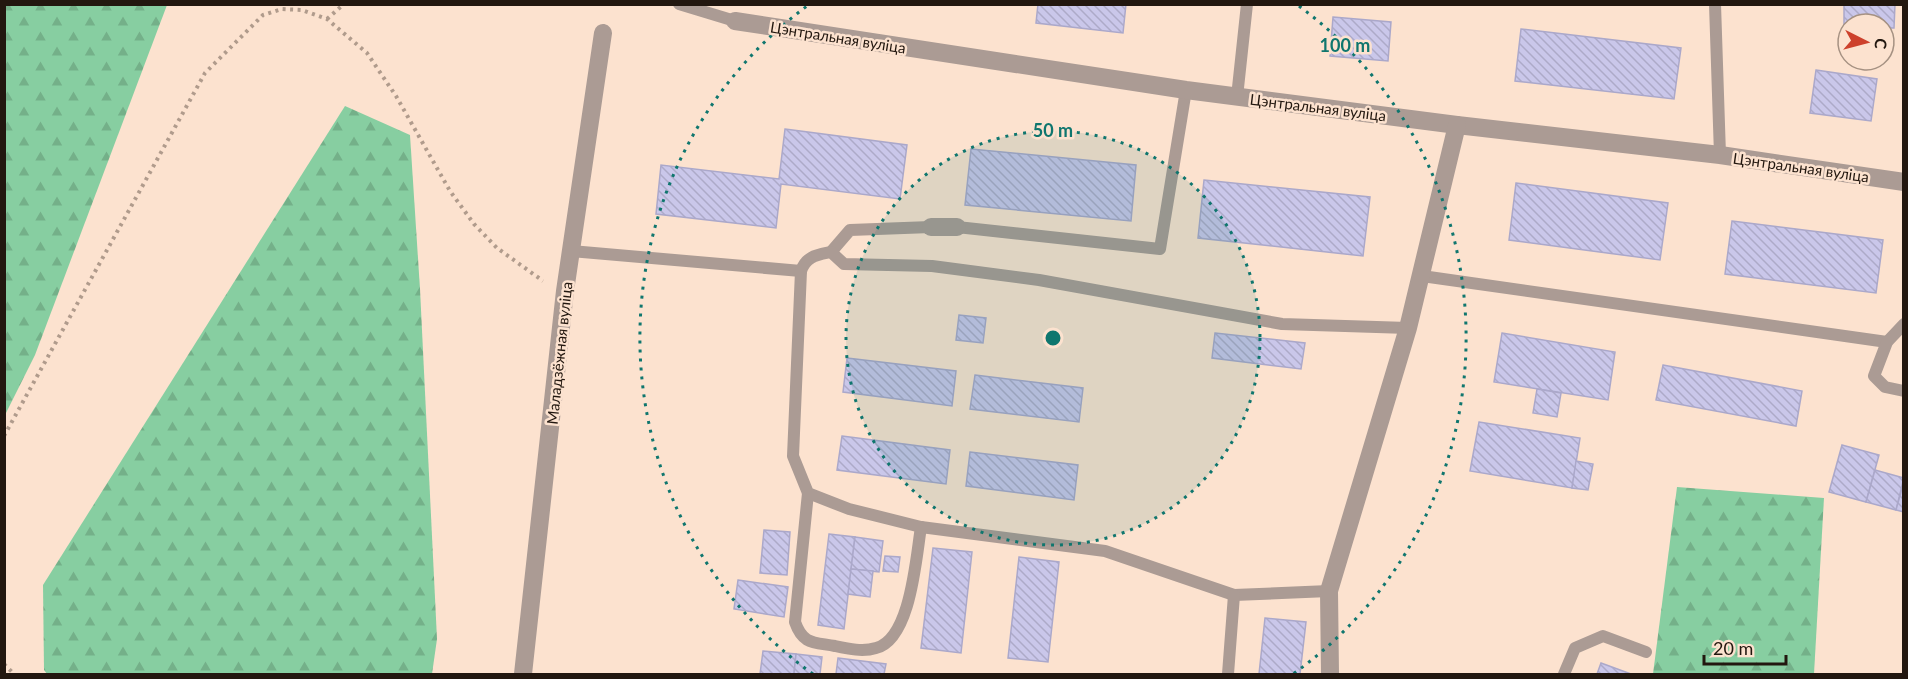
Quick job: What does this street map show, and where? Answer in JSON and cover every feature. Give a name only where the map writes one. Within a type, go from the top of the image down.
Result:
[{"type":"street","name":"Цэнтральная вуліца","points":[[735,21],[1186,90],[1457,125],[1720,155],[1904,182]]},
{"type":"street","name":"Маладзёжная вуліца","points":[[523,675],[565,291],[603,33]]},
{"type":"street","points":[[1330,675],[1329,591],[1408,328],[1457,125]]},
{"type":"street","points":[[931,226],[957,226]]},
{"type":"lane","points":[[679,4],[735,21]]},
{"type":"lane","points":[[1237,97],[1247,4]]},
{"type":"lane","points":[[1715,4],[1720,155]]},
{"type":"lane","points":[[957,226],[1160,249],[1186,90]]},
{"type":"lane","points":[[921,527],[906,612],[894,637],[878,648],[852,650],[808,640],[799,634],[795,622],[808,493],[793,456],[803,264],[813,255],[831,252],[850,230],[931,226]]},
{"type":"lane","points":[[571,250],[801,271]]},
{"type":"lane","points":[[831,252],[844,264],[932,266],[1039,280],[1282,324],[1408,328]]},
{"type":"lane","points":[[1422,276],[1887,342]]},
{"type":"lane","points":[[1903,325],[1887,342],[1874,376],[1885,387],[1904,391]]},
{"type":"lane","points":[[808,493],[849,509],[921,527],[1105,551],[1234,595],[1329,591]]},
{"type":"lane","points":[[1228,675],[1234,595]]},
{"type":"lane","points":[[1564,675],[1575,648],[1603,636],[1646,652]]},
{"type":"path","points":[[327,19],[344,4]]},
{"type":"path","points":[[4,436],[205,73],[263,15],[282,9],[302,9],[327,19],[367,53],[396,96],[450,191],[474,225],[497,248],[524,268],[545,283],[565,291]]},
{"type":"path","points":[[4,664],[14,675]]},
{"type":"green space","points":[[5,4],[167,5],[35,355],[5,415]]},
{"type":"green space","points":[[345,106],[410,135],[437,639],[432,674],[47,674],[44,670],[43,585]]},
{"type":"green space","points":[[1677,487],[1824,498],[1814,674],[1653,674]]},
{"type":"building","points":[[1038,4],[1126,4],[1123,33],[1036,23]]},
{"type":"building","points":[[1844,4],[1895,4],[1895,12],[1844,12]]},
{"type":"building","points":[[1333,17],[1391,22],[1388,61],[1330,56]]},
{"type":"building","points":[[1521,29],[1681,48],[1674,99],[1515,81]]},
{"type":"building","points":[[1816,70],[1877,79],[1871,121],[1810,113]]},
{"type":"building","points":[[785,129],[907,145],[900,199],[781,184],[776,228],[656,214],[661,165],[779,179]]},
{"type":"building","points":[[971,149],[1136,165],[1131,221],[965,205]]},
{"type":"building","points":[[1204,180],[1370,197],[1363,256],[1198,238]]},
{"type":"building","points":[[1516,183],[1668,203],[1660,260],[1509,240]]},
{"type":"building","points":[[1732,221],[1883,240],[1876,293],[1725,274]]},
{"type":"building","points":[[959,315],[986,318],[983,343],[956,340]]},
{"type":"building","points":[[1215,333],[1305,343],[1301,369],[1212,358]]},
{"type":"building","points":[[1502,333],[1615,352],[1608,400],[1494,382]]},
{"type":"building","points":[[847,358],[956,371],[952,406],[843,392]]},
{"type":"building","points":[[1663,365],[1802,391],[1796,426],[1656,400]]},
{"type":"building","points":[[975,375],[1083,388],[1079,422],[970,409]]},
{"type":"building","points":[[1537,389],[1561,393],[1557,417],[1533,413]]},
{"type":"building","points":[[1479,422],[1580,438],[1572,488],[1470,471]]},
{"type":"building","points":[[842,436],[950,450],[946,484],[837,470]]},
{"type":"building","points":[[1842,445],[1879,455],[1866,502],[1829,492]]},
{"type":"building","points":[[970,452],[1078,465],[1074,500],[966,486]]},
{"type":"building","points":[[1576,461],[1593,464],[1588,490],[1572,488]]},
{"type":"building","points":[[1875,470],[1904,478],[1896,510],[1866,502]]},
{"type":"building","points":[[1904,481],[1904,512],[1896,510]]},
{"type":"building","points":[[764,530],[790,532],[787,575],[760,573]]},
{"type":"building","points":[[829,534],[855,537],[844,629],[818,625]]},
{"type":"building","points":[[855,537],[883,541],[879,572],[851,569]]},
{"type":"building","points":[[933,548],[972,552],[961,653],[921,648]]},
{"type":"building","points":[[885,556],[900,557],[898,572],[883,571]]},
{"type":"building","points":[[1019,557],[1059,562],[1048,662],[1008,658]]},
{"type":"building","points":[[851,569],[873,571],[870,597],[848,594]]},
{"type":"building","points":[[738,580],[788,587],[784,617],[734,609]]},
{"type":"building","points":[[1265,618],[1306,622],[1300,674],[1259,674]]},
{"type":"building","points":[[763,651],[796,654],[794,674],[760,674]]},
{"type":"building","points":[[796,654],[822,657],[820,674],[794,674]]},
{"type":"building","points":[[838,658],[886,664],[884,674],[836,674]]},
{"type":"building","points":[[1601,663],[1631,674],[1597,674]]}]
